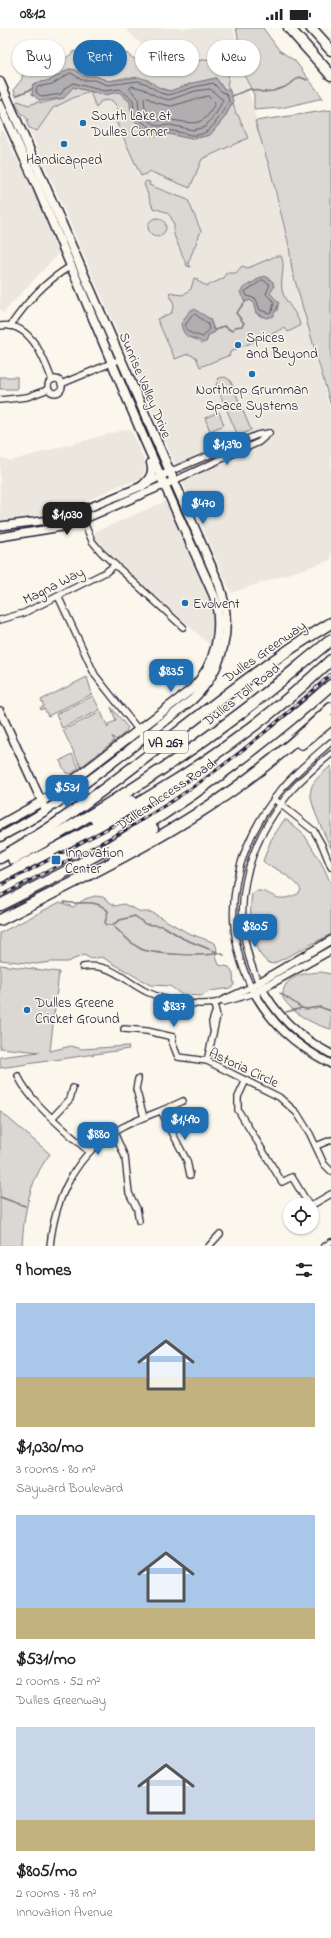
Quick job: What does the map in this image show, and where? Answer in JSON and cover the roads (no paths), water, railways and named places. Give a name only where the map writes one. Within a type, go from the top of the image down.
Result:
[{"type":"highway","points":[[289,28],[331,75]]},
{"type":"highway","points":[[311,28],[331,50]]},
{"type":"highway","name":"Dulles Greenway","points":[[3,861],[69,816],[233,690],[303,640],[331,623]]},
{"type":"highway","name":"Dulles Toll Road","points":[[3,861],[101,808],[160,771],[242,712],[331,638]]},
{"type":"highway","name":"Dulles Access Road","points":[[0,877],[128,810],[213,756],[268,714],[331,660]]},
{"type":"highway","name":"Dulles Access Road","points":[[0,905],[76,866],[140,829],[183,801],[261,743],[331,685]]},
{"type":"highway","points":[[259,771],[331,708]]},
{"type":"highway","points":[[0,920],[164,834],[212,804],[259,771],[291,752],[331,720]]},
{"type":"highway","points":[[0,920],[24,902],[98,864],[136,840],[239,764],[261,743]]},
{"type":"highway","points":[[3,861],[34,851],[213,756]]},
{"type":"main road","name":"Sunrise Valley Drive","points":[[0,82],[222,591],[226,614],[226,634],[220,658],[207,683],[192,700],[41,802],[0,825]]},
{"type":"main road","name":"Sunrise Valley Drive","points":[[0,105],[37,186],[160,476],[214,596],[218,614],[219,630],[211,662],[199,681],[180,699],[141,734],[46,811],[0,837]]},
{"type":"main road","points":[[142,486],[151,476],[153,469],[145,441]]},
{"type":"street","points":[[10,326],[23,307],[49,280],[71,266]]},
{"type":"street","points":[[0,326],[19,328],[33,342],[45,361],[52,380]]},
{"type":"street","points":[[61,384],[120,358]]},
{"type":"street","points":[[52,380],[58,381],[61,384]]},
{"type":"street","points":[[52,380],[48,385],[49,389],[53,393],[57,393],[61,388],[61,384]]},
{"type":"street","points":[[0,400],[19,398],[49,389]]},
{"type":"street","points":[[0,526],[64,518],[142,486],[160,476],[256,435],[269,433],[259,442],[83,520],[61,528],[0,537]]},
{"type":"street","points":[[83,520],[92,541],[115,565],[183,627]]},
{"type":"street","name":"Magna Way","points":[[0,620],[24,613],[106,572],[115,565]]},
{"type":"street","points":[[58,596],[95,675],[141,734]]},
{"type":"street","points":[[0,711],[46,811]]},
{"type":"street","points":[[331,742],[299,770],[274,799],[246,848],[234,893],[233,924],[237,948],[242,965],[253,990],[269,1016],[287,1036],[307,1051],[331,1064]]},
{"type":"street","points":[[331,754],[298,783],[281,804],[257,844],[249,866],[244,890],[242,916],[247,953],[261,986],[286,1022],[306,1040],[331,1054]]},
{"type":"street","points":[[274,799],[314,831],[322,845],[331,867]]},
{"type":"street","points":[[261,986],[331,940]]},
{"type":"street","points":[[83,967],[96,965],[108,968],[142,990],[161,998],[188,1003],[214,1004],[237,1000],[253,990],[331,950]]},
{"type":"street","points":[[207,1061],[213,1029],[212,1016],[215,1013],[214,1004]]},
{"type":"street","name":"Astoria Circle","points":[[124,1029],[147,1031],[173,1036],[172,1042],[178,1057],[207,1061],[279,1097],[288,1104],[303,1123],[324,1164],[331,1171]]},
{"type":"street","points":[[18,1076],[27,1091],[89,1152]]},
{"type":"street","points":[[138,1080],[137,1094],[144,1117]]},
{"type":"street","points":[[246,1080],[237,1102],[241,1117],[282,1182],[292,1177],[305,1198]]},
{"type":"street","points":[[52,1117],[70,1099],[73,1088]]},
{"type":"street","points":[[50,1246],[53,1222],[62,1194],[73,1173],[89,1152],[114,1132],[144,1117],[183,1101]]},
{"type":"street","points":[[161,1111],[188,1164],[190,1175]]},
{"type":"street","points":[[114,1132],[125,1157],[128,1188],[137,1210],[139,1221]]},
{"type":"street","points":[[316,1146],[331,1140]]},
{"type":"street","points":[[319,1201],[331,1194]]},
{"type":"street","points":[[208,1246],[220,1234]]},
{"type":"street","points":[[325,1246],[331,1242]]},
{"type":"water","points":[[69,69],[73,70],[73,76],[95,76],[109,81],[139,77],[148,80],[161,89],[170,91],[193,83],[216,78],[223,88],[230,91],[233,101],[225,117],[210,135],[192,139],[169,134],[156,136],[145,130],[137,123],[130,109],[130,102],[119,92],[104,95],[73,87],[64,98],[40,101],[32,94],[33,84],[51,80],[58,76],[65,76],[65,71]]},
{"type":"water","points":[[265,276],[273,282],[274,287],[270,293],[279,303],[273,316],[266,318],[256,313],[253,302],[250,300],[245,302],[240,292],[244,287]]},
{"type":"water","points":[[194,309],[210,319],[213,329],[216,330],[209,335],[206,342],[202,343],[187,336],[183,330],[181,324],[190,310]]},
{"type":"waterway","points":[[232,96],[250,89],[263,92],[273,91],[285,87],[300,77],[307,80]]},
{"type":"waterway","points":[[17,95],[32,89]]},
{"type":"waterway","points":[[216,330],[224,326],[232,331],[235,327],[242,326],[244,323],[236,313],[245,302]]},
{"type":"waterway","points":[[64,902],[92,903],[103,907],[108,911],[105,923],[106,925],[112,925],[137,947],[147,951],[202,955],[218,953]]},
{"type":"waterway","points":[[112,925],[120,920],[135,916],[145,924],[163,926],[184,939],[224,955]]},
{"type":"waterway","points":[[280,993],[302,1008],[306,1009],[320,1007],[331,1011]]},
{"type":"waterway","points":[[286,1012],[302,1008]]},
{"type":"waterway","points":[[0,1197],[25,1206]]},
{"type":"railway","points":[[0,896],[121,832],[190,789],[209,776],[262,734],[331,674]]},
{"type":"railway","points":[[0,886],[139,812],[216,763]]},
{"type":"place","name":"South Lake at Dulles Corner","points":[[83,123]]},
{"type":"place","name":"Handicapped","points":[[64,144]]},
{"type":"place","name":"Spices and Beyond","points":[[238,345]]},
{"type":"place","name":"Northrop Grumman Space Systems","points":[[252,374]]},
{"type":"place","name":"Evolvent","points":[[185,603]]},
{"type":"place","name":"Innovation Center","points":[[56,860]]},
{"type":"place","name":"Dulles Greene Cricket Ground","points":[[27,1010]]}]
